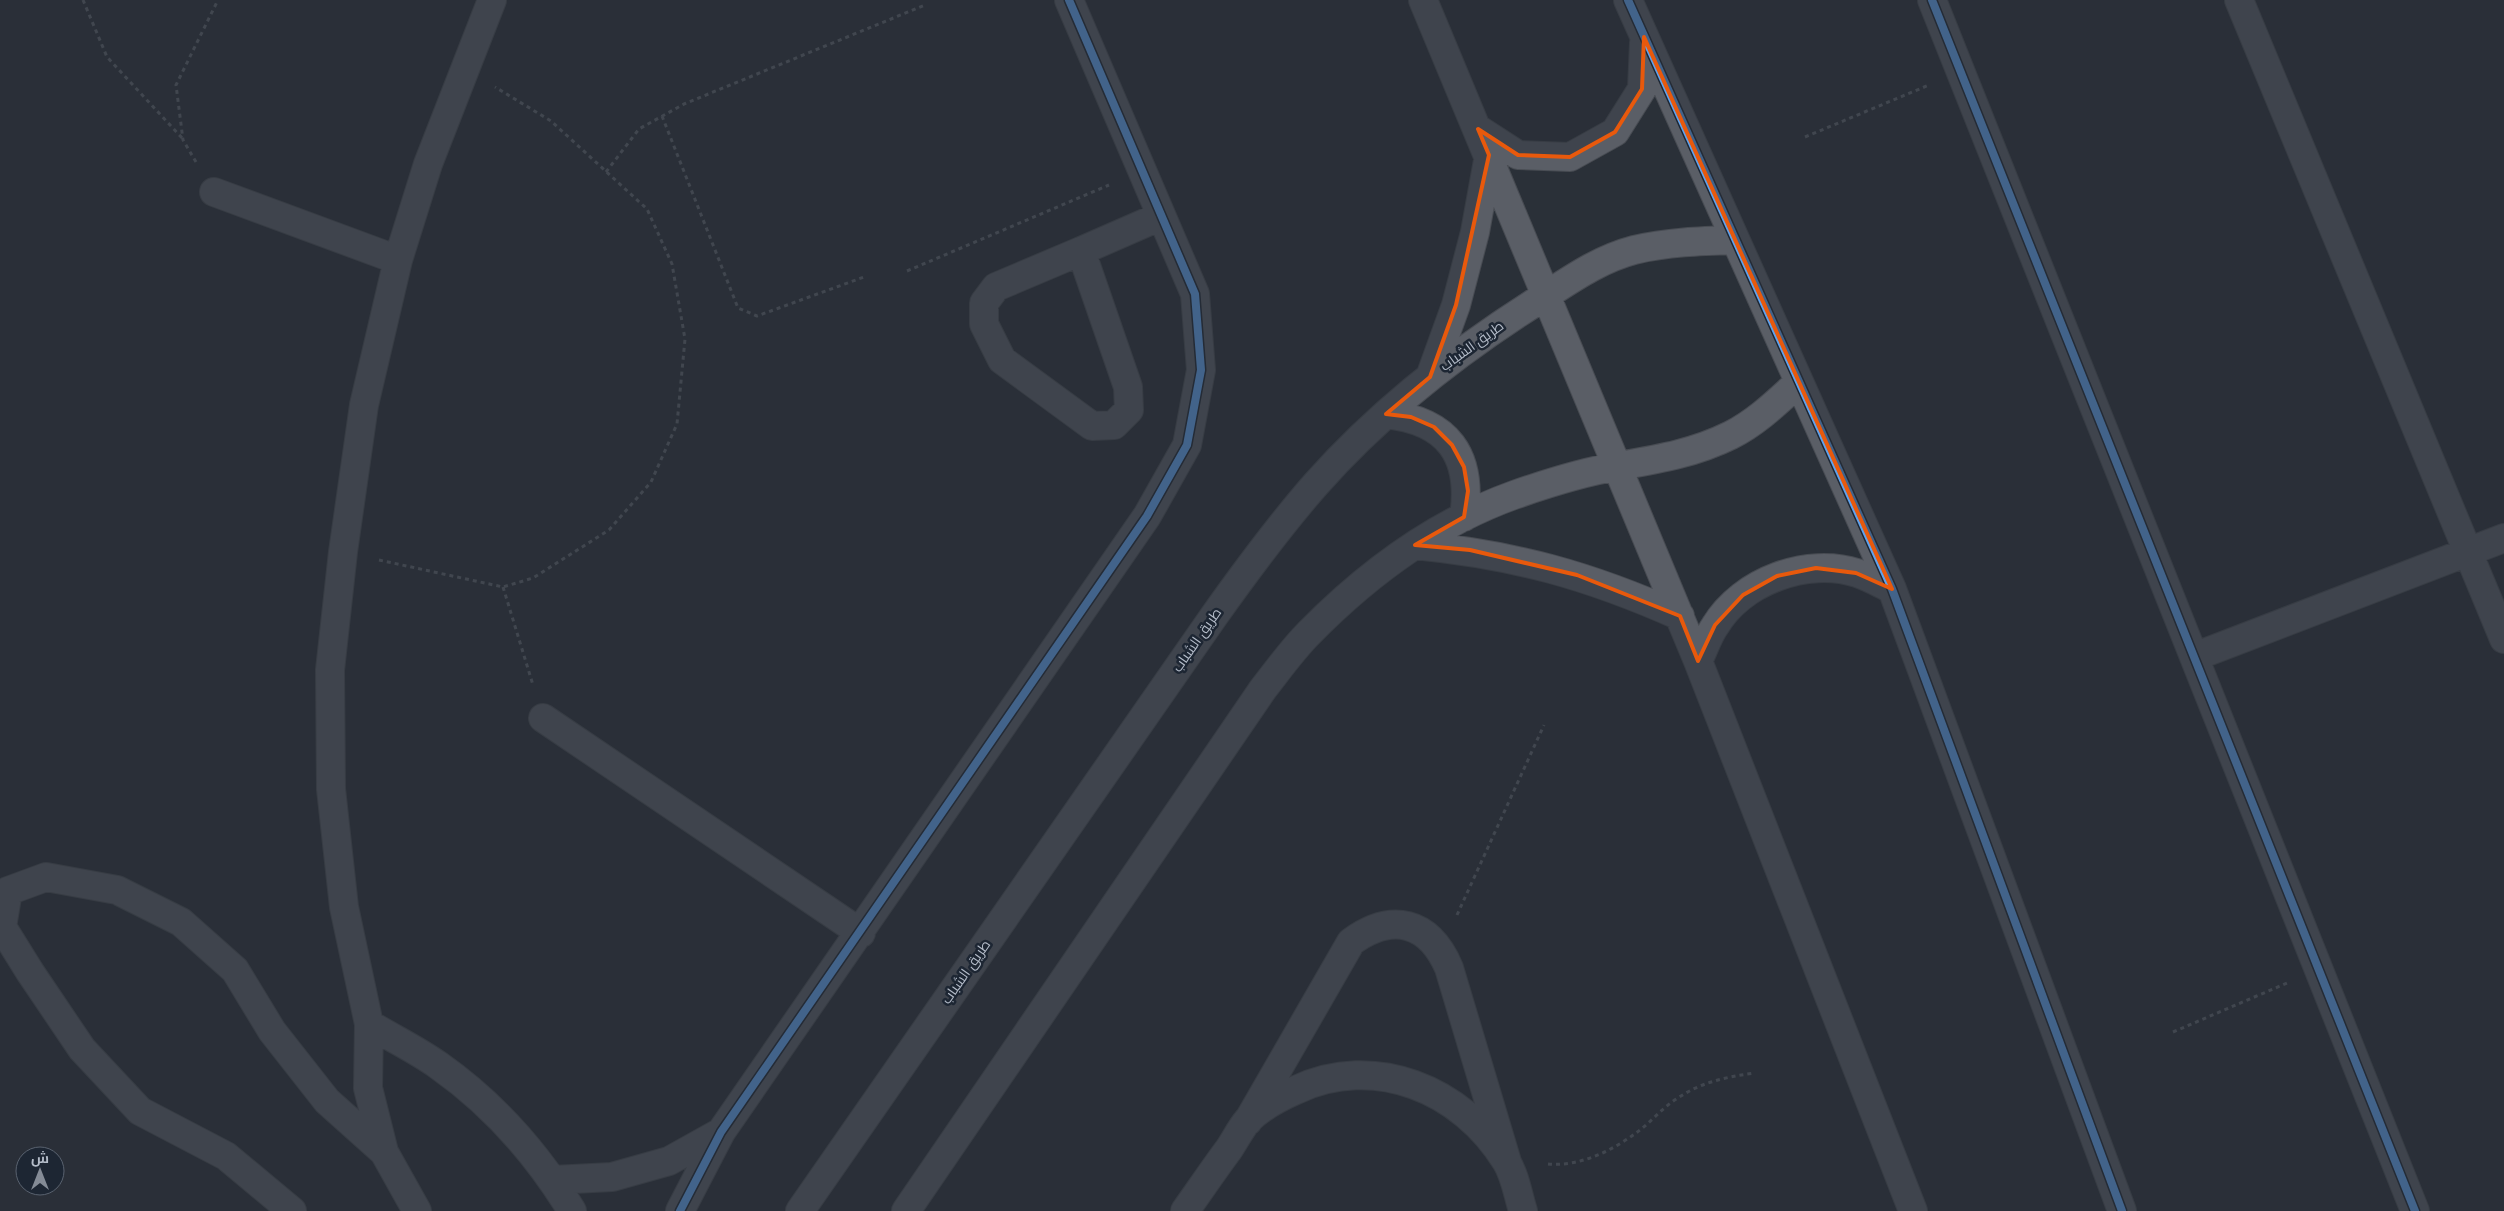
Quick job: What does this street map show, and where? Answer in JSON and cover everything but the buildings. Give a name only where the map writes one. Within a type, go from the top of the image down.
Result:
[{"type":"street","points":[[417,1211],[384,1152],[368,1088],[370,1024],[344,907],[331,790],[330,670],[343,552],[364,405],[398,260],[428,164],[492,0]]},
{"type":"street","points":[[680,1211],[721,1132],[861,933],[1147,516],[1188,445],[1201,370],[1195,294],[1069,0]]},
{"type":"street","points":[[1423,0],[1680,616],[1913,1211]]},
{"type":"street","points":[[1628,0],[1892,589],[2122,1211]]},
{"type":"street","points":[[1932,0],[2415,1211]]},
{"type":"street","points":[[2239,0],[2504,639]]},
{"type":"street","points":[[1478,129],[1518,155],[1570,157],[1615,132],[1642,89],[1644,38]]},
{"type":"street","points":[[1430,377],[1456,306],[1475,232],[1489,155]]},
{"type":"street","points":[[214,192],[398,260]]},
{"type":"street","points":[[1081,251],[1128,387],[1129,410],[1114,426],[1092,426],[1002,360],[984,324],[984,303],[996,287],[1161,216]]},
{"type":"street","name":"طريق الشباب","points":[[800,1211],[1263,548],[1317,483],[1386,414],[1430,377],[1486,334],[1587,268],[1633,251],[1682,242],[1735,240]]},
{"type":"street","points":[[906,1211],[1263,689],[1315,628],[1359,586],[1415,545],[1464,517],[1512,495],[1566,478],[1696,451],[1733,434],[1766,412],[1799,382]]},
{"type":"street","points":[[1386,414],[1411,416],[1434,428],[1452,445],[1464,467],[1468,491],[1464,517]]},
{"type":"street","points":[[2194,657],[2504,538]]},
{"type":"street","points":[[1415,545],[1470,550],[1551,568],[1629,593],[1680,616]]},
{"type":"street","points":[[1698,661],[1715,625],[1737,601],[1742,596],[1777,576],[1816,568],[1856,573],[1892,589]]},
{"type":"street","points":[[543,718],[861,933]]},
{"type":"street","points":[[292,1211],[226,1156],[140,1111],[82,1049],[30,972],[2,926],[8,891],[46,876],[117,890],[181,922],[235,970],[272,1032],[327,1101],[384,1152]]},
{"type":"street","points":[[1185,1211],[1248,1120],[1351,942],[1368,930],[1387,924],[1408,926],[1426,935],[1441,950],[1449,968],[1523,1211]]},
{"type":"street","points":[[370,1024],[439,1066],[501,1118],[553,1180],[572,1211]]},
{"type":"street","points":[[1248,1120],[1278,1098],[1312,1082],[1349,1075],[1387,1076],[1422,1086],[1455,1105],[1483,1130],[1507,1162]]},
{"type":"street","points":[[553,1180],[612,1178],[669,1161],[721,1132]]},
{"type":"path","points":[[82,0],[107,57],[183,140],[214,192]]},
{"type":"path","points":[[183,140],[176,85],[218,0]]},
{"type":"path","points":[[606,172],[639,129],[684,104],[925,5]]},
{"type":"path","points":[[343,552],[503,587],[534,578],[609,530],[652,482],[677,424],[686,339],[672,264],[647,209],[551,121],[464,69]]},
{"type":"path","points":[[1804,137],[1961,72]]},
{"type":"path","points":[[662,116],[738,308],[757,316],[864,277]]},
{"type":"path","points":[[907,271],[1142,171]]},
{"type":"path","points":[[503,587],[543,718]]},
{"type":"path","points":[[1441,950],[1544,725]]},
{"type":"path","points":[[2173,1032],[2319,970]]},
{"type":"path","points":[[1507,1162],[1558,1165],[1594,1156],[1610,1149],[1641,1130],[1678,1097],[1702,1085],[1727,1077],[1754,1073]]},
{"type":"highlighted area","points":[[1644,37],[1892,589],[1856,573],[1816,568],[1777,576],[1743,595],[1715,625],[1698,661],[1680,616],[1577,575],[1470,550],[1415,545],[1464,517],[1468,491],[1464,467],[1452,445],[1434,427],[1411,417],[1386,414],[1430,377],[1456,305],[1489,155],[1478,129],[1518,155],[1570,157],[1615,132],[1642,89]]},
{"type":"cycle path","points":[[680,1211],[721,1132],[1147,516],[1187,445],[1201,370],[1195,294],[1069,0]]},
{"type":"cycle path","points":[[1628,0],[1892,589],[2122,1211]]},
{"type":"cycle path","points":[[1932,0],[2415,1211]]}]
